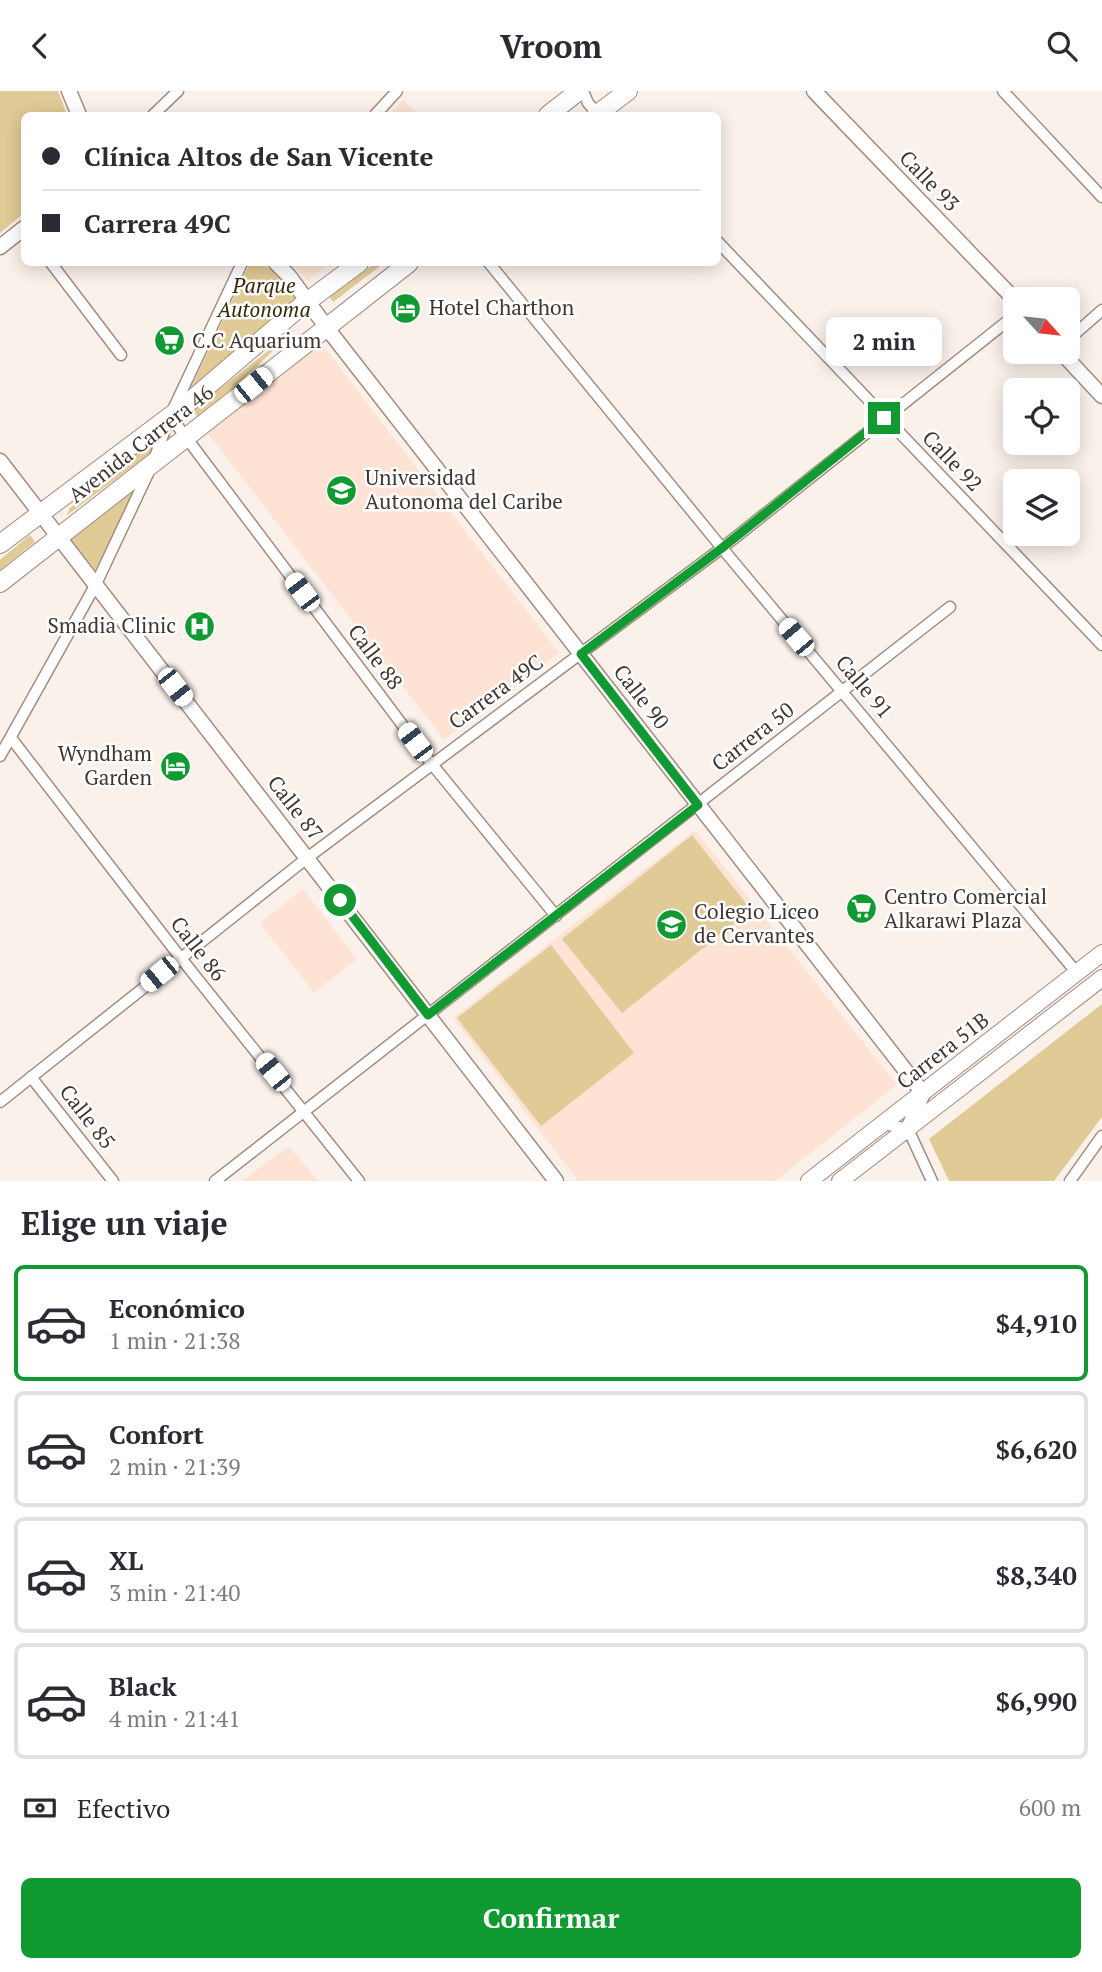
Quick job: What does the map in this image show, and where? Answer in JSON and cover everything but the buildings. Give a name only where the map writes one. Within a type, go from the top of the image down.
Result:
[{"type":"main road","points":[[552,112],[581,91]]},
{"type":"main road","points":[[602,112],[628,91]]},
{"type":"main road","name":"Avenida Carrera 46","points":[[0,544],[170,416],[307,302],[355,266]]},
{"type":"main road","name":"Avenida Carrera 46","points":[[0,583],[405,266]]},
{"type":"main road","name":"Carrera 51B","points":[[809,1181],[1102,953]]},
{"type":"main road","name":"Carrera 51B","points":[[840,1181],[1102,978]]},
{"type":"street","points":[[69,91],[78,112]]},
{"type":"street","points":[[156,112],[178,91]]},
{"type":"street","points":[[378,112],[397,91]]},
{"type":"street","points":[[581,91],[596,112]]},
{"type":"street","points":[[1003,91],[1102,197]]},
{"type":"street","name":"Calle 93","points":[[822,94],[1003,287]]},
{"type":"street","points":[[0,247],[21,230]]},
{"type":"street","name":"Calle 92","points":[[721,244],[1102,645]]},
{"type":"street","points":[[53,266],[121,355]]},
{"type":"street","points":[[0,756],[96,584],[152,465],[170,416],[241,266]]},
{"type":"street","name":"Calle 90","points":[[279,266],[923,1093]]},
{"type":"street","name":"Calle 91","points":[[491,266],[722,548],[1077,973]]},
{"type":"street","points":[[1080,329],[1102,310]]},
{"type":"street","name":"Carrera 49C","points":[[0,1102],[307,857],[722,548],[1003,324]]},
{"type":"street","points":[[1072,364],[1102,396]]},
{"type":"street","name":"Calle 88","points":[[170,416],[431,763],[556,916]]},
{"type":"street","name":"Calle 87","points":[[0,461],[556,1181]]},
{"type":"street","name":"Carrera 50","points":[[215,1181],[950,607]]},
{"type":"street","name":"Calle 86","points":[[11,738],[180,957],[359,1181]]},
{"type":"street","name":"Calle 85","points":[[32,1077],[113,1181]]},
{"type":"street","points":[[923,1093],[908,1129],[932,1181]]},
{"type":"street","points":[[884,1123],[908,1129]]},
{"type":"street","points":[[1070,1181],[1102,1136]]},
{"type":"shaded area","points":[[404,100],[415,112],[392,112]]},
{"type":"shaded area","points":[[295,266],[326,266],[308,281]]},
{"type":"shaded area","name":"Universidad Autonoma del Caribe","points":[[321,343],[559,653],[444,740],[206,431]]},
{"type":"shaded area","name":"Colegio Liceo de Cervantes","points":[[695,830],[897,1085],[775,1181],[578,1181],[453,1018]]},
{"type":"shaded area","points":[[303,889],[357,959],[314,993],[260,923]]},
{"type":"shaded area","points":[[289,1146],[318,1181],[242,1181]]},
{"type":"green space","points":[[0,91],[58,91],[66,112],[21,112],[21,216],[0,233]]},
{"type":"green space","name":"Parque Autonoma","points":[[249,266],[267,266],[274,270],[302,302],[185,400]]},
{"type":"green space","points":[[371,266],[380,266],[333,302],[330,297]]},
{"type":"green space","points":[[298,327],[239,383],[197,416],[193,410]]},
{"type":"green space","points":[[164,427],[172,437],[66,516],[70,508],[101,484],[103,473]]},
{"type":"green space","points":[[143,477],[95,570],[70,539]]},
{"type":"green space","points":[[30,535],[35,542],[0,570],[0,560]]},
{"type":"green space","points":[[692,835],[751,910],[622,1013],[562,939]]},
{"type":"green space","points":[[551,945],[634,1053],[541,1126],[457,1018]]},
{"type":"green space","points":[[1102,1004],[1102,1117],[1054,1181],[949,1181],[929,1139]]},
{"type":"place","name":"Hotel Charthon","points":[[406,308]]},
{"type":"place","name":"C.C Aquarium","points":[[169,341]]},
{"type":"place","name":"Universidad Autonoma del Caribe","points":[[342,490]]},
{"type":"place","name":"Smadia Clinic","points":[[199,626]]},
{"type":"place","name":"Wyndham Garden","points":[[175,766]]},
{"type":"place","name":"Centro Comercial Alkarawi Plaza","points":[[861,909]]},
{"type":"place","name":"Colegio Liceo de Cervantes","points":[[671,924]]},
{"type":"route","points":[[340,900],[428,1015],[698,805],[581,654],[722,548],[884,418]]}]
